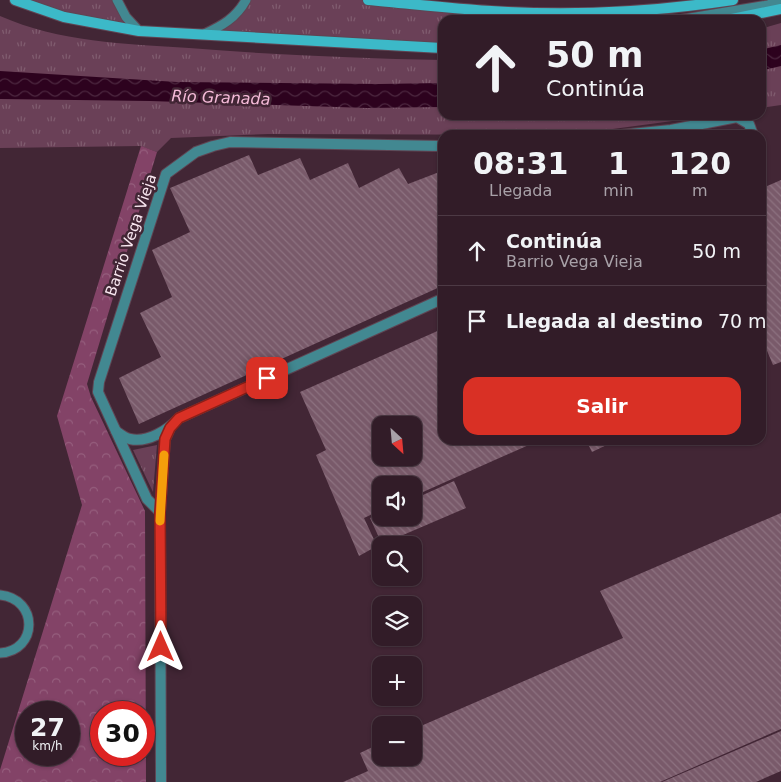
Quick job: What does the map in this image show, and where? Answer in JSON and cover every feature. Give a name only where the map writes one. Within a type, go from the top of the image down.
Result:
[{"type":"street","points":[[15,0],[64,17],[139,31],[438,48]]},
{"type":"street","points":[[368,0],[508,12],[546,13],[647,9],[733,0]]},
{"type":"street","points":[[752,15],[781,9]]},
{"type":"street","points":[[670,130],[722,120]]},
{"type":"street","points":[[743,120],[749,124],[751,130]]},
{"type":"street","name":"Barrio Vega Vieja","points":[[160,512],[148,499],[98,392],[99,382],[166,174],[196,152],[230,142],[438,146]]},
{"type":"street","points":[[161,782],[160,512],[165,439],[170,428],[179,418],[438,301]]},
{"type":"street","points":[[116,431],[130,439],[144,439],[170,428]]},
{"type":"lane","points":[[117,0],[126,17],[139,31]]},
{"type":"lane","points":[[204,34],[229,21],[240,10],[246,0]]},
{"type":"lane","points":[[710,15],[768,6],[780,0]]},
{"type":"lane","points":[[0,595],[16,599],[28,613],[30,622],[25,640],[11,651],[0,653]]},
{"type":"green space","points":[[15,0],[117,0],[139,31]]},
{"type":"green space","points":[[246,0],[368,0],[508,12],[680,14],[438,15],[438,48],[204,34],[216,28]]},
{"type":"green space","points":[[0,16],[22,25],[45,31],[117,43],[284,54],[438,60],[438,120],[680,120],[605,130],[438,130],[438,135],[268,134],[171,138],[157,152],[140,146],[0,148]]},
{"type":"green space","points":[[781,23],[781,105],[766,107],[766,27]]},
{"type":"green space","points":[[141,146],[157,152],[87,384],[91,397],[145,511],[146,701],[90,701],[90,766],[146,766],[146,782],[0,782],[0,770],[15,722],[15,766],[80,766],[80,701],[21,701],[82,505],[57,416]]},
{"type":"green space","points":[[157,445],[153,492],[133,450]]},
{"type":"water","points":[[781,45],[781,66],[766,70],[766,49]]},
{"type":"water","name":"Río Granada","points":[[0,71],[177,82],[438,83],[438,107],[367,108],[150,101],[0,99]]},
{"type":"building","points":[[249,155],[258,175],[300,158],[310,180],[348,163],[359,188],[399,168],[408,184],[438,173],[438,288],[139,424],[119,378],[161,357],[140,313],[172,297],[152,250],[190,232],[170,188]]},
{"type":"building","points":[[781,180],[781,362],[773,365],[766,348],[766,186]]},
{"type":"building","points":[[438,331],[438,445],[529,445],[422,492],[422,476],[372,476],[372,514],[364,518],[372,536],[372,549],[359,556],[316,455],[326,450],[300,392]]},
{"type":"building","points":[[588,445],[607,445],[592,452]]},
{"type":"building","points":[[454,481],[466,508],[401,536],[378,536],[374,526],[422,526],[422,495]]},
{"type":"building","points":[[781,513],[781,729],[660,782],[343,782],[368,771],[360,753],[372,747],[372,766],[422,766],[422,726],[623,638],[600,591]]},
{"type":"building","points":[[781,731],[781,771],[756,782],[662,782]]},
{"type":"slow traffic","points":[[160,521],[164,455]]},
{"type":"route","points":[[161,647],[160,512],[165,439],[170,428],[179,418],[267,378]]}]
